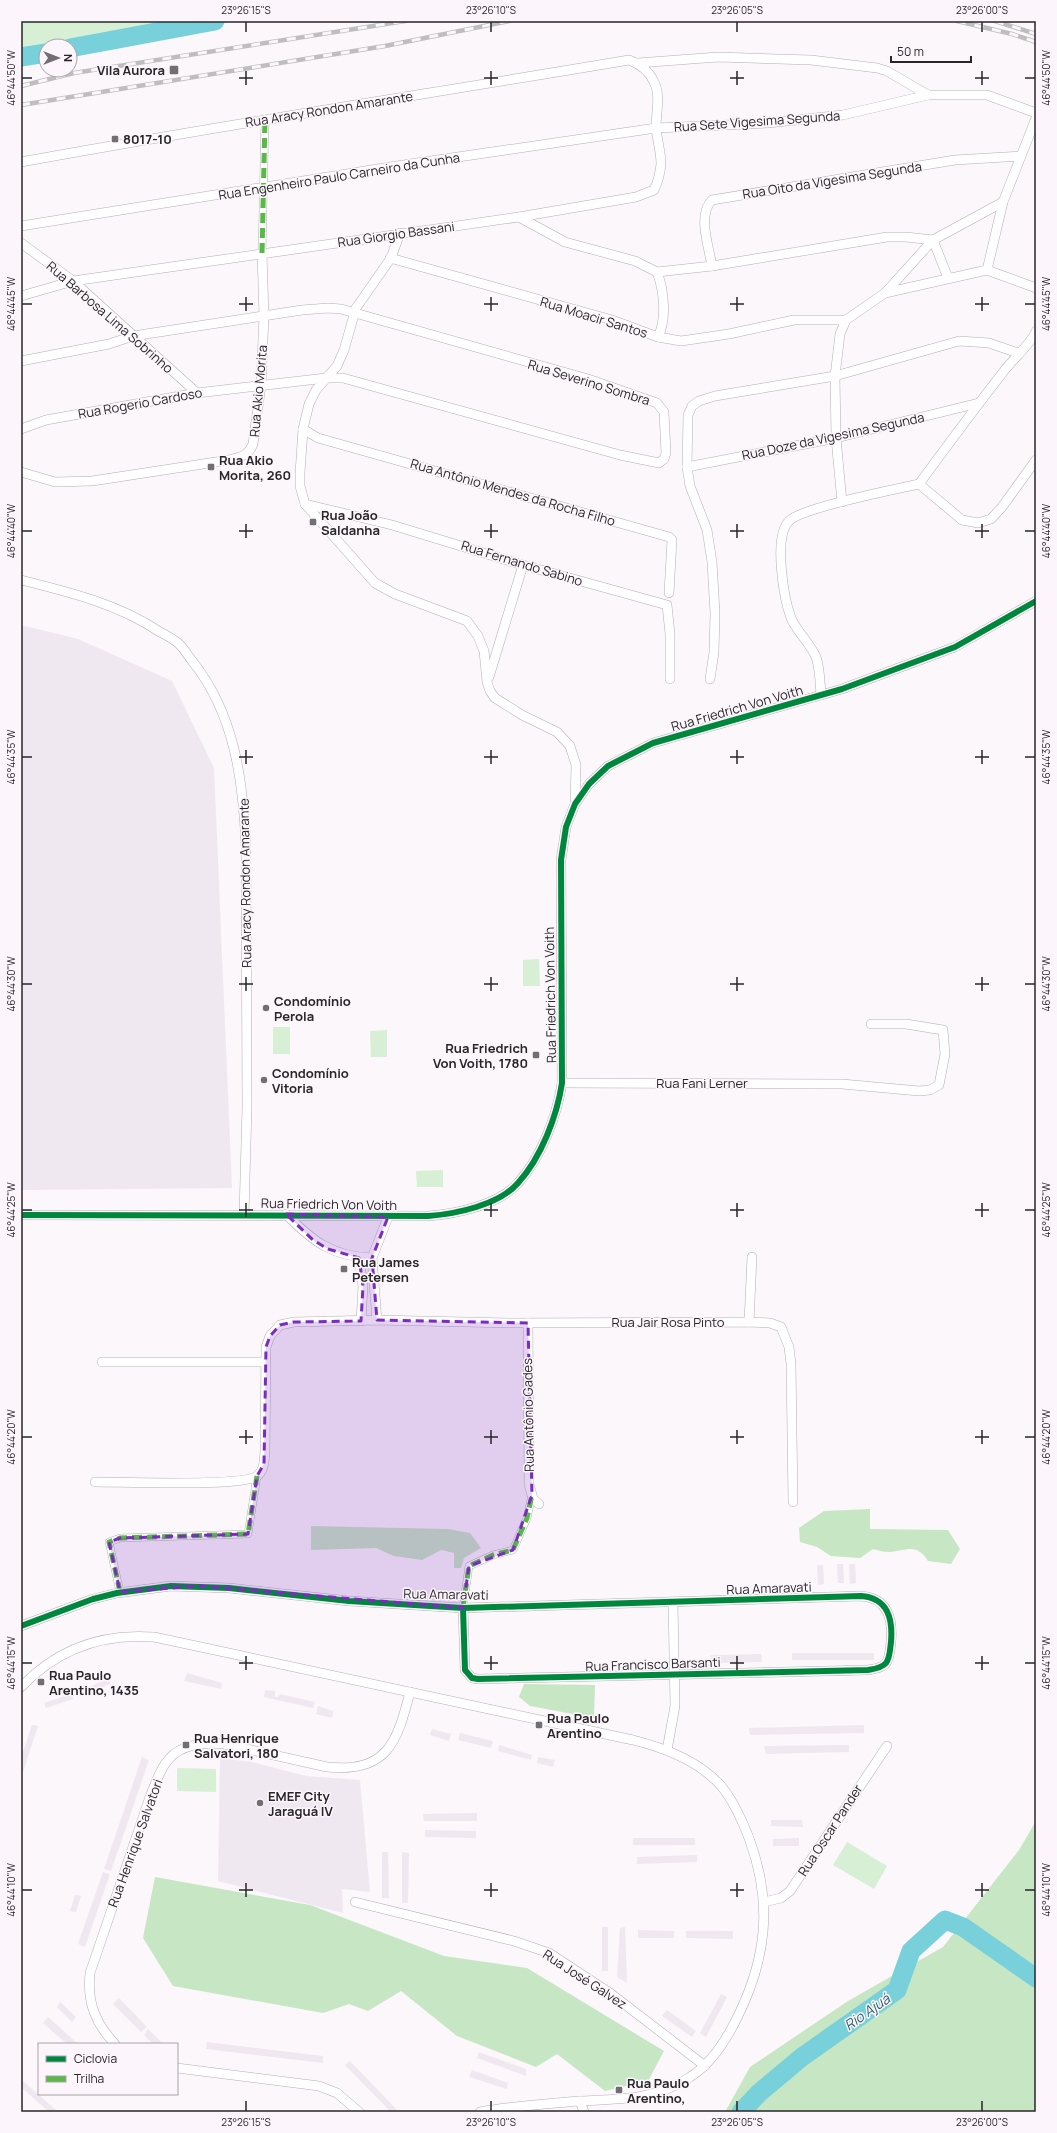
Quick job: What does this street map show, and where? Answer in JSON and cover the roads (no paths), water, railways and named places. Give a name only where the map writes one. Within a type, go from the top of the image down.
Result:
[{"type":"street","name":"Rua Aracy Rondon Amarante","points":[[21,162],[265,119],[390,101],[629,60],[638,63],[718,57],[812,60],[877,68],[928,95]]},
{"type":"street","points":[[638,63],[655,83],[658,101],[656,128]]},
{"type":"street","points":[[928,95],[987,95],[1036,113]]},
{"type":"street","name":"Rua Sete Vigesima Segunda","points":[[656,128],[768,123],[843,115],[928,95]]},
{"type":"street","points":[[987,270],[1003,202],[1036,118]]},
{"type":"street","name":"Rua Akio Morita","points":[[21,472],[55,482],[92,480],[241,457],[250,452],[253,444],[261,385],[264,316],[262,188],[265,119]]},
{"type":"street","name":"Rua Engenheiro Paulo Carneiro da Cunha","points":[[21,226],[656,128]]},
{"type":"street","name":"Rua Giorgio Bassani","points":[[21,296],[73,281],[400,232],[519,216],[636,197],[654,190],[659,180],[661,164],[656,128]]},
{"type":"street","name":"Rua Oito da Vigesima Segunda","points":[[712,266],[705,221],[706,206],[712,200],[955,160],[1021,156]]},
{"type":"street","points":[[842,502],[836,438],[835,376],[840,334],[846,320],[885,294],[933,240],[1003,202]]},
{"type":"street","points":[[519,216],[565,242],[635,261],[657,272],[712,266],[887,237],[906,237],[933,240]]},
{"type":"street","points":[[400,232],[390,258],[354,312],[344,350],[337,366],[312,397],[303,429],[299,482],[305,504],[375,583],[395,594],[467,621],[478,636],[484,651],[490,691],[498,701],[557,732],[570,746],[576,765],[575,804]]},
{"type":"street","points":[[933,240],[948,278]]},
{"type":"street","name":"Rua Barbosa Lima Sobrinho","points":[[21,243],[73,281],[197,393]]},
{"type":"street","name":"Rua Moacir Santos","points":[[390,258],[612,320],[658,337],[663,318],[661,285],[657,272]]},
{"type":"street","points":[[885,294],[987,270],[1036,288]]},
{"type":"street","name":"Rua Severino Sombra","points":[[21,361],[109,344],[134,336],[264,316],[328,308],[354,312],[588,379],[657,403],[664,412],[666,453],[664,459],[659,463],[620,455],[343,378],[326,378]]},
{"type":"street","points":[[658,337],[681,341],[729,334],[794,320],[846,320]]},
{"type":"street","points":[[821,696],[816,657],[792,620],[782,585],[782,539],[785,525],[795,516],[842,502],[919,484],[979,403],[1018,353],[1035,335]]},
{"type":"street","points":[[710,679],[714,652],[715,613],[712,562],[707,530],[690,486],[687,466],[688,415],[692,406],[695,403],[715,396],[835,376],[959,341],[989,343],[1018,353]]},
{"type":"street","name":"Rua Rogerio Cardoso","points":[[21,429],[46,420],[197,393],[326,378]]},
{"type":"street","name":"Rua Doze da Vigesima Segunda","points":[[687,466],[836,438],[979,403]]},
{"type":"street","name":"Rua Antônio Mendes da Rocha Filho","points":[[303,429],[318,438],[670,537],[672,544],[669,593]]},
{"type":"street","points":[[919,484],[962,520],[978,523],[991,519],[1002,507],[1036,460]]},
{"type":"street","name":"Rua Fernando Sabino","points":[[305,504],[392,525],[470,547],[523,565],[667,605],[670,628],[670,679]]},
{"type":"street","points":[[488,682],[523,565]]},
{"type":"street","name":"Rua Aracy Rondon Amarante","points":[[21,580],[66,591],[123,611],[153,627],[178,643],[200,671],[216,696],[231,735],[239,767],[244,805],[246,846],[247,1107],[244,1214]]},
{"type":"street","name":"Rua Friedrich Von Voith","points":[[21,1215],[286,1214],[388,1217],[447,1215],[467,1211],[501,1195],[518,1184],[531,1164],[555,1117],[562,1083],[561,860],[566,827],[575,804],[589,784],[608,766],[653,743],[821,696],[955,647],[1036,601]]},
{"type":"street","name":"Rua Fani Lerner","points":[[562,1083],[842,1084],[919,1091],[935,1088],[939,1085],[945,1054],[943,1030],[906,1024],[871,1024]]},
{"type":"street","points":[[286,1214],[313,1240],[328,1249],[359,1258],[372,1258]]},
{"type":"street","points":[[377,1320],[372,1258],[388,1217]]},
{"type":"street","points":[[749,1322],[752,1257]]},
{"type":"street","points":[[359,1258],[363,1286],[362,1321]]},
{"type":"street","name":"Rua Jair Rosa Pinto","points":[[259,1474],[265,1451],[266,1347],[270,1336],[280,1325],[294,1322],[377,1320],[528,1323],[770,1323],[780,1327],[789,1347],[792,1387],[793,1502]]},
{"type":"street","name":"Rua Antônio Gades","points":[[528,1323],[529,1472],[532,1495]]},
{"type":"street","points":[[102,1362],[265,1362]]},
{"type":"street","points":[[95,1482],[228,1482],[250,1480],[259,1474]]},
{"type":"street","points":[[120,1592],[109,1542],[120,1538],[248,1534],[259,1474]]},
{"type":"street","points":[[532,1495],[539,1504]]},
{"type":"street","points":[[463,1608],[469,1566],[493,1555],[513,1550],[527,1518],[532,1495]]},
{"type":"street","name":"Rua Amaravati","points":[[21,1626],[93,1599],[120,1592],[171,1586],[198,1586],[380,1603],[463,1608],[851,1596],[869,1596],[877,1600]]},
{"type":"street","name":"Rua Francisco Barsanti","points":[[463,1608],[464,1664],[467,1675],[472,1678],[675,1675],[855,1671],[881,1667],[886,1663],[890,1651],[891,1628],[890,1614],[877,1600]]},
{"type":"street","points":[[667,1750],[674,1717],[675,1675],[672,1602]]},
{"type":"street","points":[[21,1687],[36,1672],[60,1655],[82,1645],[110,1638],[137,1636],[196,1645],[602,1732],[667,1750],[698,1766],[710,1776],[732,1801],[741,1817],[754,1851],[764,1902],[761,1946],[749,1991],[730,2033],[705,2066],[690,2078],[660,2092],[626,2099],[580,2101],[480,2112]]},
{"type":"street","name":"Rua Henrique Salvatori","points":[[114,2043],[97,2020],[92,2010],[89,1994],[90,1973],[151,1794],[160,1773],[169,1758],[191,1746],[211,1743],[232,1746],[327,1767],[344,1768],[362,1766],[372,1763],[391,1745],[402,1723],[410,1692]]},
{"type":"street","name":"Rua Oscar Pander","points":[[764,1902],[781,1898],[790,1890],[887,1746]]},
{"type":"street","name":"Rua José Galvez","points":[[355,1902],[514,1941],[549,1953],[610,1993],[705,2066]]},
{"type":"street","points":[[178,2068],[319,2086],[337,2093],[359,2112]]},
{"type":"street","points":[[580,2101],[584,2112]]},
{"type":"waterway","points":[[78,47],[215,21]]},
{"type":"waterway","points":[[21,57],[38,54]]},
{"type":"waterway","name":"Rio Ajuá","points":[[741,2112],[759,2093],[802,2057],[897,1990],[911,1951],[945,1920],[963,1927],[1036,1978]]},
{"type":"railway","points":[[21,86],[74,73],[405,21]]},
{"type":"railway","points":[[21,105],[385,46],[509,21]]},
{"type":"railway","points":[[957,21],[1012,34],[1036,42]]},
{"type":"railway","points":[[995,21],[1036,34]]},
{"type":"place","name":"Vila Aurora","points":[[174,70]]},
{"type":"place","name":"8017-10","points":[[115,139]]},
{"type":"place","name":"Rua Akio Morita, 260","points":[[211,467]]},
{"type":"place","name":"Rua João Saldanha","points":[[313,522]]},
{"type":"place","name":"Condomínio Perola","points":[[266,1008]]},
{"type":"place","name":"Rua Friedrich Von Voith, 1780","points":[[536,1055]]},
{"type":"place","name":"Condomínio Vitoria","points":[[264,1080]]},
{"type":"place","name":"Rua James Petersen","points":[[344,1269]]},
{"type":"place","name":"Rua Paulo Arentino, 1435","points":[[41,1682]]},
{"type":"place","name":"Rua Paulo Arentino","points":[[539,1725]]},
{"type":"place","name":"Rua Henrique Salvatori, 180","points":[[186,1745]]},
{"type":"place","name":"EMEF City Jaraguá IV","points":[[260,1803]]},
{"type":"place","name":"Rua Paulo Arentino,","points":[[619,2090]]}]
